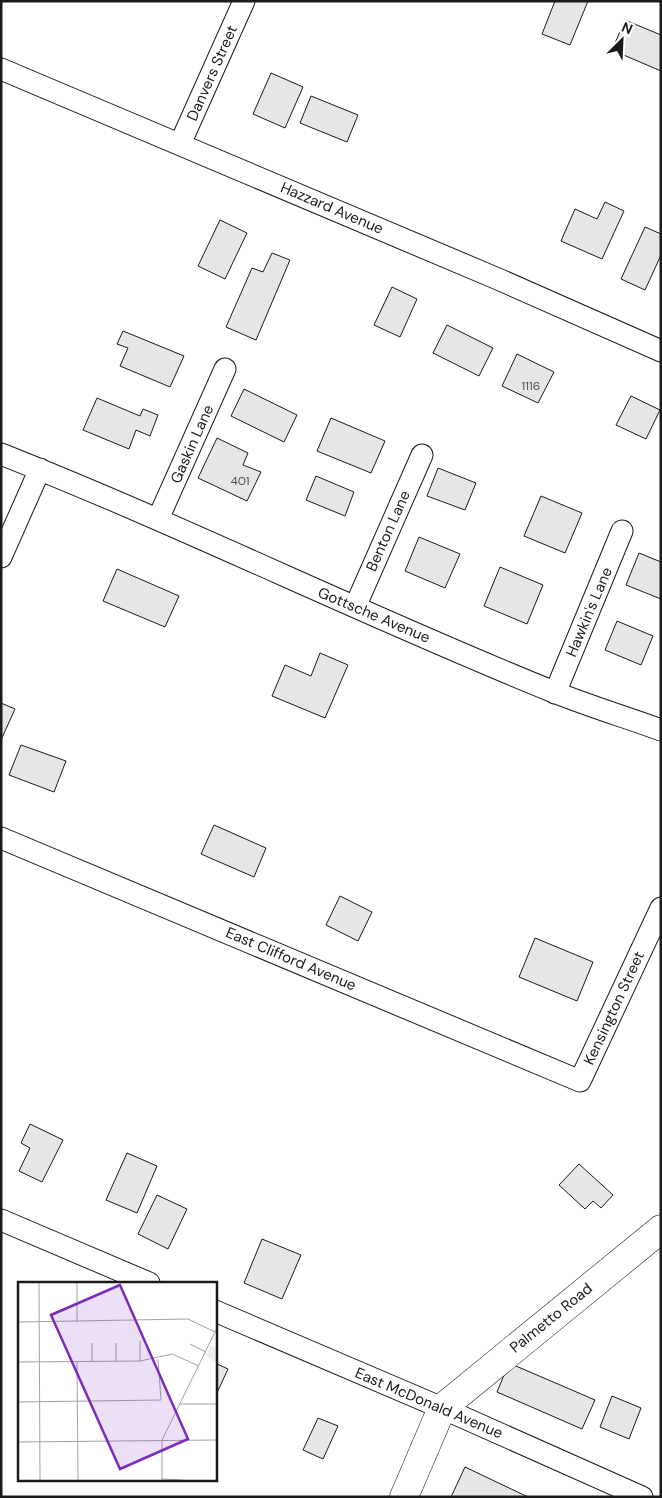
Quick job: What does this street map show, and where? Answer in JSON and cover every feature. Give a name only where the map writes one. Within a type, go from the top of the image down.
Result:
[{"type":"street","name":"Danvers Street","points":[[180,144],[244,1]]},
{"type":"street","name":"Hazzard Avenue","points":[[1,69],[498,279],[661,351]]},
{"type":"street","name":"Gaskin Lane","points":[[158,519],[225,369]]},
{"type":"street","points":[[1,454],[40,469],[1,557]]},
{"type":"street","name":"Benton Lane","points":[[355,608],[422,455]]},
{"type":"street","name":"Gottsche Avenue","points":[[40,469],[158,519],[355,608],[555,693],[661,730]]},
{"type":"street","name":"Hawkin's Lane","points":[[555,693],[622,532]]},
{"type":"street","name":"East Clifford Avenue","points":[[1,838],[580,1081]]},
{"type":"street","name":"Kensington Street","points":[[580,1081],[661,908]]},
{"type":"street","points":[[1,1220],[146,1282]]},
{"type":"street","name":"Palmetto Road","points":[[442,1408],[661,1229]]},
{"type":"street","name":"East McDonald Avenue","points":[[216,1311],[442,1408],[642,1497]]},
{"type":"street","points":[[404,1497],[442,1408]]},
{"type":"building","points":[[555,1],[588,1],[570,45],[542,34]]},
{"type":"building","points":[[625,20],[661,35],[661,71],[612,50]]},
{"type":"building","points":[[271,73],[303,87],[285,128],[253,114]]},
{"type":"building","points":[[311,96],[358,115],[347,142],[300,123]]},
{"type":"building","points":[[605,202],[624,211],[602,259],[561,241],[575,209],[597,219]]},
{"type":"building","points":[[220,220],[247,233],[225,279],[198,266]]},
{"type":"building","points":[[645,227],[661,234],[661,255],[645,290],[621,279]]},
{"type":"building","points":[[272,253],[290,260],[256,340],[226,327],[252,268],[263,272]]},
{"type":"building","points":[[392,287],[417,299],[400,337],[374,325]]},
{"type":"building","points":[[447,325],[493,348],[479,376],[433,353]]},
{"type":"building","points":[[123,331],[184,356],[170,387],[120,366],[128,348],[117,344]]},
{"type":"building","points":[[517,354],[554,372],[538,403],[502,386]]},
{"type":"building","points":[[244,389],[297,415],[284,442],[231,416]]},
{"type":"building","points":[[631,396],[660,410],[646,439],[616,425]]},
{"type":"building","points":[[97,398],[140,416],[143,409],[158,415],[150,436],[136,430],[129,449],[83,430]]},
{"type":"building","points":[[331,418],[385,441],[371,473],[317,451]]},
{"type":"building","points":[[217,438],[248,453],[243,465],[261,472],[247,501],[198,478]]},
{"type":"building","points":[[438,468],[476,483],[465,510],[427,496]]},
{"type":"building","points":[[316,476],[354,492],[345,516],[306,500]]},
{"type":"building","points":[[541,496],[582,513],[565,553],[524,536]]},
{"type":"building","points":[[419,537],[460,554],[445,588],[405,571]]},
{"type":"building","points":[[639,553],[661,562],[661,599],[626,585]]},
{"type":"building","points":[[500,567],[543,585],[527,624],[484,606]]},
{"type":"building","points":[[117,569],[179,596],[165,627],[103,601]]},
{"type":"building","points":[[617,621],[653,636],[641,665],[605,650]]},
{"type":"building","points":[[320,653],[348,665],[325,718],[272,696],[285,665],[311,676]]},
{"type":"building","points":[[1,703],[15,709],[1,740]]},
{"type":"building","points":[[21,745],[66,761],[54,792],[9,775]]},
{"type":"building","points":[[214,825],[266,848],[254,877],[201,854]]},
{"type":"building","points":[[340,896],[372,912],[358,941],[326,925]]},
{"type":"building","points":[[535,938],[593,962],[577,1001],[519,977]]},
{"type":"building","points":[[30,1124],[63,1140],[42,1182],[19,1171],[30,1148],[21,1143]]},
{"type":"building","points":[[127,1153],[157,1166],[137,1213],[106,1200]]},
{"type":"building","points":[[579,1164],[613,1195],[601,1208],[593,1201],[585,1209],[559,1185]]},
{"type":"building","points":[[157,1195],[187,1209],[168,1249],[138,1234]]},
{"type":"building","points":[[262,1239],[301,1255],[282,1299],[244,1283]]},
{"type":"building","points":[[216,1363],[228,1369],[216,1395]]},
{"type":"building","points":[[509,1363],[595,1400],[582,1429],[497,1392]]},
{"type":"building","points":[[612,1396],[641,1408],[629,1439],[600,1427]]},
{"type":"building","points":[[318,1418],[338,1426],[323,1459],[303,1450]]},
{"type":"building","points":[[465,1467],[528,1497],[451,1497]]}]
